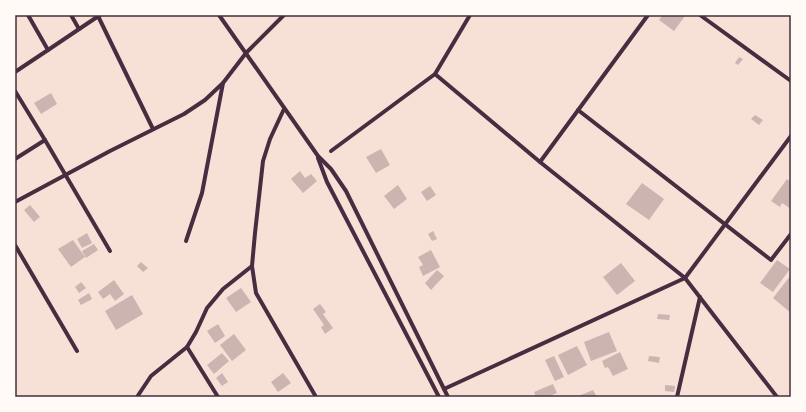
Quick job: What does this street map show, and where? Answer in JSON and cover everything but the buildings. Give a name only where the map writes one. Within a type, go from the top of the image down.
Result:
[{"type":"street","points":[[28,15],[48,50]]},
{"type":"street","points":[[71,15],[79,29]]},
{"type":"street","points":[[219,15],[318,156],[331,170],[346,191],[448,397]]},
{"type":"street","points":[[15,202],[184,114],[205,100],[223,83],[246,53],[284,15]]},
{"type":"street","points":[[331,151],[435,74],[470,15]]},
{"type":"street","points":[[540,162],[648,15]]},
{"type":"street","points":[[700,15],[791,81]]},
{"type":"street","points":[[15,72],[99,16],[153,129]]},
{"type":"street","points":[[435,74],[540,162],[685,278],[777,397]]},
{"type":"street","points":[[186,241],[202,193],[223,83]]},
{"type":"street","points":[[15,91],[110,251]]},
{"type":"street","points":[[284,108],[270,139],[263,162],[252,266],[256,294],[316,397]]},
{"type":"street","points":[[578,110],[771,260],[791,234]]},
{"type":"street","points":[[444,389],[685,278],[791,136]]},
{"type":"street","points":[[15,159],[45,140]]},
{"type":"street","points":[[786,142],[791,145]]},
{"type":"street","points":[[318,156],[327,182],[439,397]]},
{"type":"street","points":[[15,245],[77,351]]},
{"type":"street","points":[[137,397],[150,376],[187,347],[207,308],[223,289],[252,266]]},
{"type":"street","points":[[677,397],[700,298]]},
{"type":"street","points":[[187,347],[218,397]]}]
